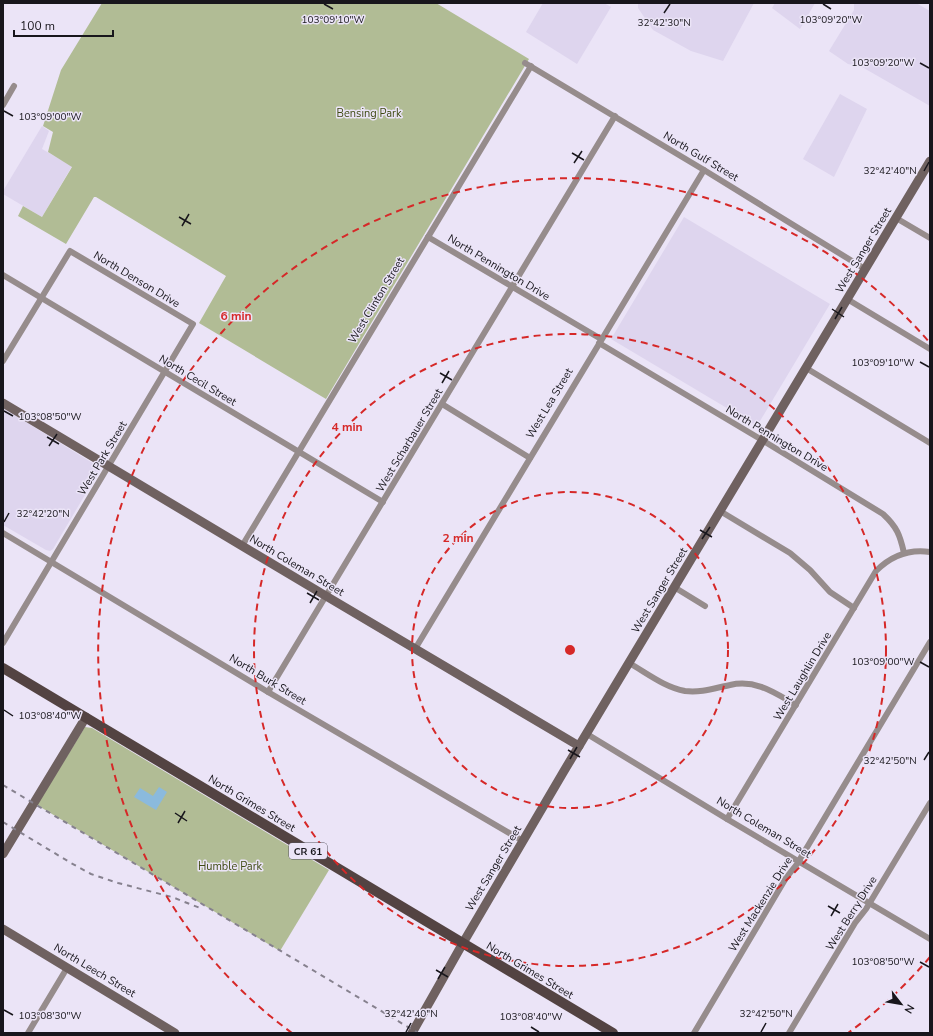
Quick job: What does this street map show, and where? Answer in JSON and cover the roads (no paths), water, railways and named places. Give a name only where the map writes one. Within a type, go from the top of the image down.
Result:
[{"type":"main road","name":"North Grimes Street","points":[[3,668],[613,1033]]},
{"type":"street","name":"North Gulf Street","points":[[525,63],[615,116],[865,269]]},
{"type":"street","name":"West Clinton Street","points":[[242,546],[531,66]]},
{"type":"street","points":[[3,105],[14,86]]},
{"type":"street","name":"West Scharbauer Street","points":[[268,692],[615,116]]},
{"type":"street","name":"West Sanger Street","points":[[412,1033],[579,746],[930,161]]},
{"type":"street","name":"West Lea Street","points":[[415,649],[704,170]]},
{"type":"street","points":[[896,218],[930,238]]},
{"type":"street","name":"North Pennington Drive","points":[[428,237],[883,514],[894,524],[904,553]]},
{"type":"street","name":"North Denson Drive","points":[[41,298],[70,251],[193,324]]},
{"type":"street","name":"North Cecil Street","points":[[3,276],[382,502]]},
{"type":"street","points":[[3,361],[41,298]]},
{"type":"street","points":[[847,299],[930,349]]},
{"type":"street","name":"West Park Street","points":[[3,643],[193,324]]},
{"type":"street","points":[[806,368],[930,443]]},
{"type":"street","name":"North Coleman Street","points":[[3,403],[579,746]]},
{"type":"street","points":[[442,404],[530,458]]},
{"type":"street","points":[[720,511],[790,553],[810,570],[830,592],[854,608]]},
{"type":"street","name":"North Burk Street","points":[[3,533],[268,692],[523,841]]},
{"type":"street","points":[[904,553],[916,550],[930,552]]},
{"type":"street","name":"West Laughlin Drive","points":[[727,820],[876,571],[883,564],[904,553]]},
{"type":"street","points":[[674,587],[705,606]]},
{"type":"street","name":"West Mackenzie Drive","points":[[694,1033],[786,878],[799,862],[930,642]]},
{"type":"street","points":[[630,663],[673,688],[700,692],[730,684],[752,684],[769,690],[796,705]]},
{"type":"street","points":[[3,854],[86,717]]},
{"type":"street","name":"North Coleman Street","points":[[587,734],[727,820],[930,939]]},
{"type":"street","name":"West Berry Drive","points":[[789,1033],[855,923],[870,903],[930,803]]},
{"type":"street","name":"North Leech Street","points":[[3,930],[67,968],[164,1030],[175,1033]]},
{"type":"street","points":[[28,1033],[67,968]]},
{"type":"water","points":[[159,787],[167,792],[156,810],[134,797],[140,788],[153,796]]},
{"type":"railway","points":[[3,785],[418,1033]]},
{"type":"railway","points":[[3,822],[91,874],[118,883],[172,897],[200,908]]},
{"type":"park label","name":"Bensing Park","points":[[369,113]]},
{"type":"park label","name":"Humble Park","points":[[230,866]]}]
